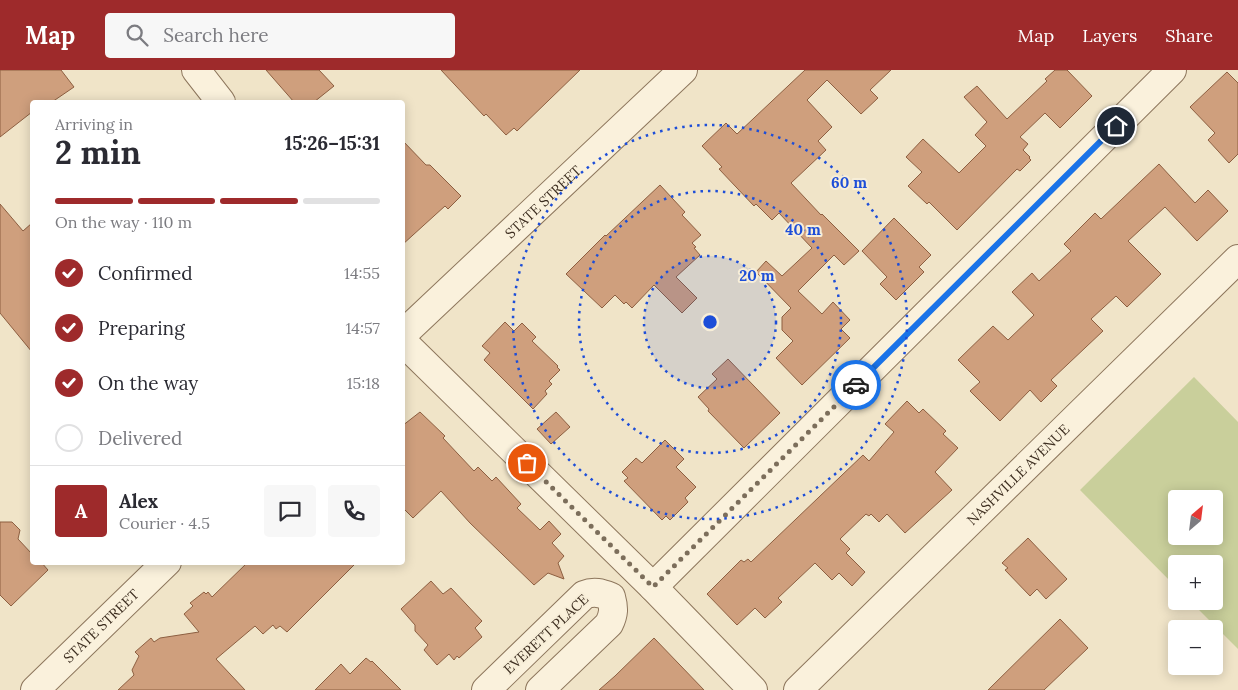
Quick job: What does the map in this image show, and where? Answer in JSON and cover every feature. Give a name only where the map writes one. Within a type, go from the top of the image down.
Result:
[{"type":"street","points":[[196,70],[219,100]]},
{"type":"street","name":"STATE STREET","points":[[405,332],[683,70]]},
{"type":"street","name":"EVERETT PLACE","points":[[610,597],[645,580],[1172,70]]},
{"type":"street","name":"NASHVILLE AVENUE","points":[[798,690],[1238,259]]},
{"type":"street","points":[[405,344],[754,690]]},
{"type":"street","name":"STATE STREET","points":[[35,690],[164,565]]},
{"type":"street","name":"EVERETT PLACE","points":[[486,690],[584,595],[592,592],[602,593],[610,597],[614,608],[613,617],[608,624],[540,690]]},
{"type":"green space","points":[[1194,377],[1238,422],[1238,649],[1223,634],[1223,620],[1209,620],[1199,610],[1223,610],[1223,555],[1168,555],[1168,579],[1080,490]]},
{"type":"building","points":[[0,70],[61,70],[74,87],[55,100],[30,100],[30,114],[0,137]]},
{"type":"building","points":[[266,70],[319,70],[334,86],[316,100],[292,100]]},
{"type":"building","points":[[441,70],[580,70],[517,131],[514,128],[506,135],[486,114],[484,116]]},
{"type":"building","points":[[805,70],[891,70],[870,90],[878,98],[861,114],[827,80],[807,100],[832,127],[818,141],[826,150],[791,183],[859,251],[844,265],[834,255],[798,291],[822,314],[833,302],[850,320],[841,329],[850,338],[802,385],[776,358],[793,341],[782,330],[782,317],[791,308],[756,272],[766,261],[782,276],[812,248],[779,213],[772,220],[756,204],[754,206],[719,169],[722,167],[702,146],[726,123],[737,134]]},
{"type":"building","points":[[1055,70],[1067,70],[1092,96],[1060,128],[1045,113],[1020,137],[1028,144],[1023,150],[1031,160],[1020,171],[1017,169],[957,230],[929,202],[927,204],[908,186],[922,172],[906,157],[923,139],[959,173],[986,146],[975,135],[987,122],[964,97],[977,86],[1007,119],[1047,81],[1045,79]]},
{"type":"building","points":[[1227,72],[1238,83],[1238,154],[1229,163],[1208,140],[1215,133],[1190,107]]},
{"type":"building","points":[[405,143],[461,196],[448,209],[445,206],[405,242]]},
{"type":"building","points":[[1159,164],[1195,203],[1208,190],[1228,211],[1197,241],[1165,207],[1128,241],[1161,274],[1127,307],[1116,296],[1091,319],[1103,331],[1051,380],[1057,386],[1041,402],[1030,390],[1000,421],[970,391],[980,382],[958,360],[993,326],[1008,340],[1034,315],[1012,292],[1032,273],[1039,281],[1071,251],[1064,244],[1095,213],[1101,219]]},
{"type":"building","points":[[660,185],[685,212],[682,215],[701,235],[692,243],[700,255],[676,277],[697,298],[682,313],[654,285],[632,308],[626,302],[624,304],[615,295],[602,308],[566,274],[605,235]]},
{"type":"building","points":[[0,204],[23,231],[30,225],[30,350],[0,313]]},
{"type":"building","points":[[894,218],[931,255],[919,267],[924,272],[896,300],[880,284],[887,277],[862,251]]},
{"type":"building","points":[[505,322],[514,331],[522,323],[536,337],[532,341],[560,370],[549,381],[552,384],[545,391],[547,394],[533,409],[484,360],[490,353],[482,346]]},
{"type":"building","points":[[728,359],[780,413],[744,448],[708,411],[709,409],[698,397],[717,379],[712,374]]},
{"type":"building","points":[[907,401],[919,413],[923,409],[946,431],[943,434],[958,448],[935,472],[952,490],[905,533],[887,514],[879,522],[871,514],[869,516],[866,514],[840,539],[850,549],[846,553],[865,572],[852,586],[839,573],[832,580],[815,563],[778,598],[782,602],[765,618],[755,608],[737,625],[707,594],[741,560],[744,562],[748,559],[751,562],[863,455],[869,461],[894,432],[885,424]]},
{"type":"building","points":[[420,412],[445,436],[443,438],[474,471],[478,467],[492,481],[496,477],[521,504],[517,508],[540,530],[549,521],[561,534],[552,543],[564,556],[558,563],[564,579],[548,573],[534,585],[470,523],[441,491],[413,518],[405,510],[405,424]]},
{"type":"building","points":[[556,412],[570,427],[551,444],[537,429]]},
{"type":"building","points":[[665,440],[684,459],[676,467],[696,487],[685,498],[688,502],[670,520],[666,516],[662,520],[624,481],[628,478],[622,472],[636,458],[642,463]]},
{"type":"building","points":[[0,522],[12,522],[20,530],[18,539],[30,552],[30,565],[44,565],[48,570],[11,606],[0,595]]},
{"type":"building","points":[[1028,538],[1067,579],[1046,599],[1037,589],[1030,596],[1005,570],[1008,568],[1002,563]]},
{"type":"building","points":[[245,565],[354,565],[287,632],[280,626],[276,629],[273,625],[263,634],[255,626],[216,659],[245,690],[118,690],[134,675],[132,670],[139,656],[135,652],[151,638],[154,642],[160,638],[199,632],[184,614],[193,606],[190,603],[204,592],[206,594],[208,592],[212,597]]},
{"type":"building","points":[[431,581],[443,594],[451,588],[482,621],[475,628],[482,637],[459,658],[457,656],[454,660],[449,654],[437,665],[424,650],[428,645],[415,631],[415,625],[401,609]]},
{"type":"building","points":[[1060,619],[1088,648],[1044,690],[988,690]]},
{"type":"building","points":[[654,638],[704,690],[599,690],[615,676]]},
{"type":"building","points":[[366,658],[372,661],[401,690],[315,690],[341,664],[350,674]]},
{"type":"way so far","points":[[527,463],[653,587],[856,385]]},
{"type":"route","points":[[856,385],[1116,126]]}]
